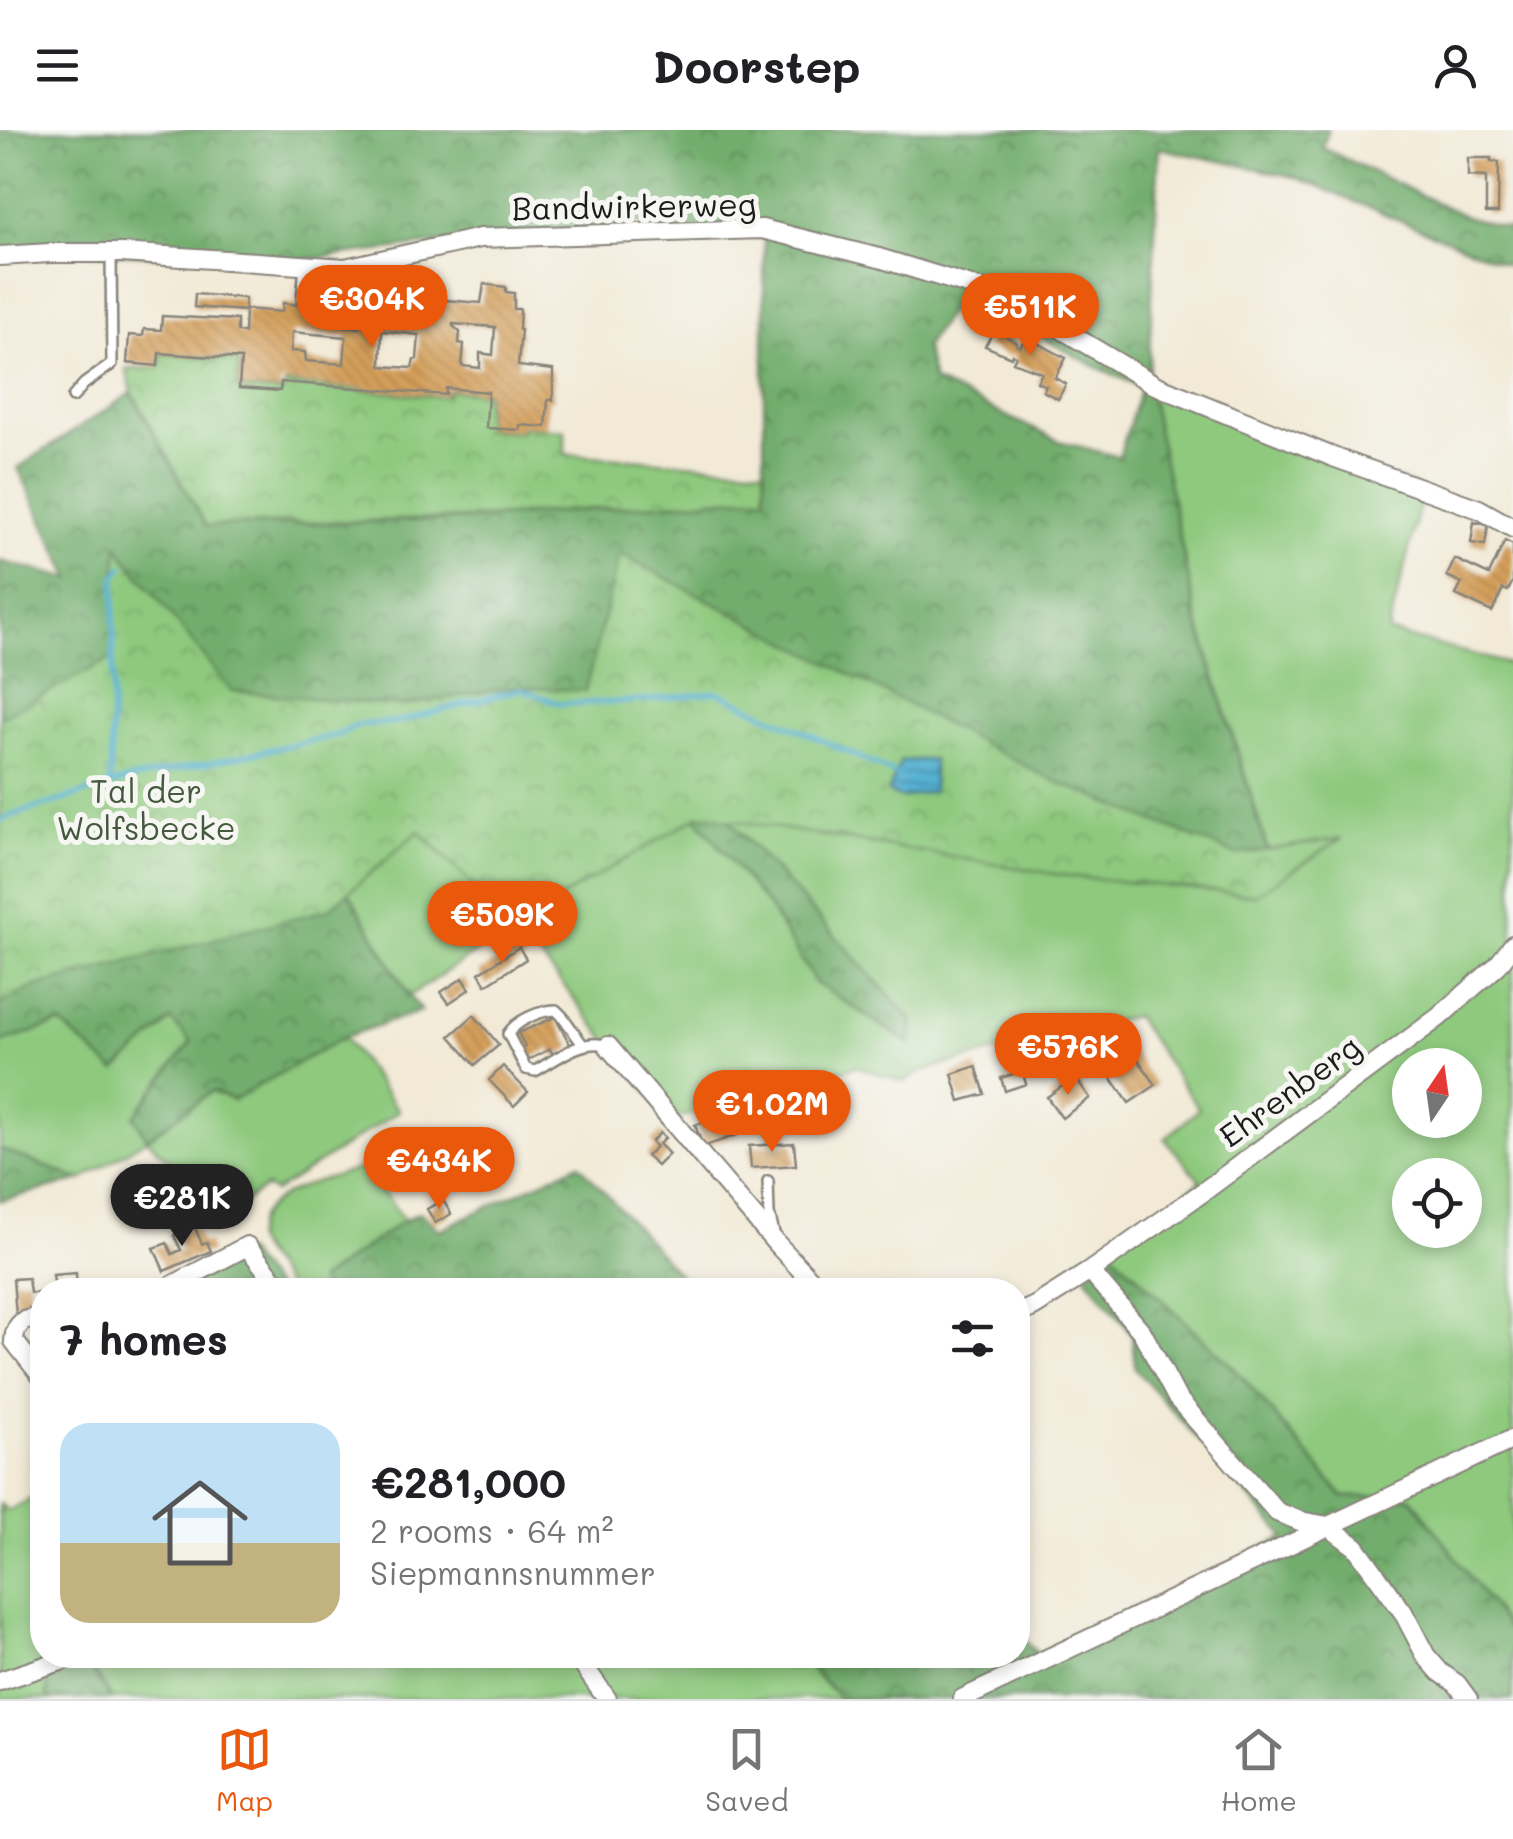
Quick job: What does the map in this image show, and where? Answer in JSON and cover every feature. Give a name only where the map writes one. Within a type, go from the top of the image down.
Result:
[{"type":"street","name":"Bandwirkerweg","points":[[0,256],[111,253],[344,268],[480,238],[762,230],[879,258],[981,289],[1053,324],[1156,385],[1332,457],[1479,509],[1513,528]]},
{"type":"street","name":"Ehrenberg","points":[[1030,1308],[1202,1192],[1438,1017],[1498,965],[1513,945]]},
{"type":"street","points":[[608,1046],[809,1278]]},
{"type":"street","points":[[187,1278],[247,1246],[272,1278]]},
{"type":"street","points":[[1090,1271],[1142,1332],[1177,1398],[1276,1512],[1328,1526],[1356,1547],[1403,1612],[1426,1656],[1468,1699]]},
{"type":"street","points":[[30,1318],[20,1322],[14,1341],[30,1362]]},
{"type":"street","points":[[1030,1667],[1513,1439]]},
{"type":"street","points":[[0,1681],[40,1668]]},
{"type":"street","points":[[585,1668],[607,1699]]},
{"type":"street","points":[[962,1699],[1028,1668]]},
{"type":"lane","points":[[73,397],[112,364],[111,253]]},
{"type":"lane","points":[[302,300],[305,265]]},
{"type":"lane","points":[[583,1045],[556,1010],[544,1010],[511,1028],[508,1034],[530,1072],[583,1045],[601,1042],[608,1046]]},
{"type":"lane","points":[[768,1182],[769,1214],[776,1243]]},
{"type":"green space","points":[[0,130],[1328,130],[1323,148],[1464,216],[1513,227],[1513,267],[1295,177],[1159,148],[1148,385],[1197,620],[1273,870],[675,761],[913,1021],[911,1044],[816,983],[770,909],[676,793],[283,780],[409,996],[422,1011],[344,1037],[233,1100],[212,1091],[147,1139],[134,1116],[191,1042],[171,1020],[115,1071],[60,1023],[0,1043],[0,561],[71,579],[18,468],[131,393],[206,526],[470,519],[764,496],[764,238],[641,224],[555,230],[300,260],[0,250]],"holes":[[[953,305],[983,306],[1141,387],[1119,457],[1059,441],[933,381],[925,347]]]},
{"type":"green space","points":[[161,354],[239,361],[238,389],[283,392],[285,384],[446,397],[448,390],[486,393],[485,429],[565,430],[565,454],[764,469],[765,496],[470,518],[206,526],[132,392],[126,369],[159,368]]},
{"type":"green space","points":[[1148,385],[1424,489],[1388,632],[1513,665],[1513,1635],[1411,1497],[1344,1497],[1236,1370],[1109,1249],[1201,1181],[1165,1139],[1199,1109],[1135,1016],[925,1070],[904,1082],[856,1066],[671,1120],[516,926],[409,996],[283,779],[676,793],[770,909],[816,983],[910,1044],[675,761],[1273,868],[1195,611]]},
{"type":"green space","name":"Tal der Wolfsbecke","points":[[118,548],[231,691],[400,706],[515,687],[585,691],[620,554],[1052,780],[1237,855],[1342,838],[1255,895],[1068,876],[700,815],[513,926],[419,831],[329,909],[34,987],[0,1004],[0,718],[112,658]]},
{"type":"green space","points":[[171,1019],[191,1042],[135,1116],[212,1091],[233,1100],[344,1037],[399,1111],[274,1192],[266,1187],[225,1215],[147,1139],[81,1180],[0,1149],[0,1043],[60,1023]]},
{"type":"green space","points":[[0,1149],[81,1180],[0,1201]]},
{"type":"green space","points":[[579,1164],[682,1278],[323,1278],[420,1212],[439,1230]]},
{"type":"green space","points":[[365,1167],[404,1220],[322,1278],[280,1278],[254,1241],[260,1218],[280,1198]]},
{"type":"green space","points":[[1109,1249],[1236,1370],[1343,1497],[1411,1497],[1513,1635],[1513,1699],[841,1699],[810,1668],[1030,1668],[1030,1646],[1038,1654],[1285,1537],[1135,1369],[1132,1334],[1086,1276]]},
{"type":"green space","points":[[245,1252],[267,1278],[199,1278]]},
{"type":"green space","points":[[30,1499],[30,1668],[56,1668],[48,1673],[47,1699],[0,1699],[0,1504],[8,1511]]},
{"type":"green space","points":[[91,1668],[111,1699],[47,1699],[48,1673]]},
{"type":"green space","points":[[93,1668],[810,1668],[841,1699],[112,1699]]},
{"type":"water","points":[[933,759],[933,791],[901,798],[888,792],[901,761]]},
{"type":"building","points":[[1468,158],[1499,162],[1498,213],[1486,213],[1486,177],[1468,176]]},
{"type":"building","points":[[484,284],[506,287],[506,292],[514,293],[514,309],[520,309],[518,366],[553,370],[553,400],[548,400],[546,427],[486,428],[488,392],[446,388],[446,395],[281,382],[280,391],[239,388],[241,359],[159,353],[158,366],[127,363],[129,335],[143,336],[144,329],[161,330],[162,316],[237,320],[237,332],[244,333],[245,311],[194,307],[195,294],[245,298],[245,309],[282,312],[283,303],[305,306],[312,314],[332,315],[332,325],[359,328],[359,300],[384,303],[383,308],[419,310],[420,291],[444,294],[445,300],[481,303]],"holes":[[[453,324],[495,327],[493,355],[480,353],[480,368],[462,366],[464,344],[459,343],[460,332]],[[382,331],[419,335],[417,359],[412,368],[381,366]],[[292,332],[346,337],[344,364],[306,361],[305,352],[291,351]]]},
{"type":"building","points":[[996,324],[1010,331],[1007,337],[1020,347],[1026,337],[1066,358],[1055,378],[1066,384],[1058,399],[1043,391],[1046,386],[1037,382],[1042,373],[1013,362],[1016,356],[1012,354],[1011,357],[985,346],[991,336],[986,333]]},
{"type":"building","points":[[1474,522],[1488,525],[1485,545],[1471,543]]},
{"type":"building","points":[[1505,541],[1513,545],[1513,581],[1508,591],[1503,589],[1492,612],[1456,595],[1462,583],[1447,576],[1455,559],[1489,575]]},
{"type":"building","points":[[519,947],[526,959],[486,985],[479,973]]},
{"type":"building","points":[[463,978],[470,989],[449,1003],[441,992]]},
{"type":"building","points":[[474,1015],[499,1045],[475,1065],[450,1036]]},
{"type":"building","points":[[555,1017],[572,1048],[554,1057],[550,1049],[526,1061],[519,1049],[525,1046],[518,1033]]},
{"type":"building","points":[[1123,1038],[1156,1085],[1129,1103],[1097,1057]]},
{"type":"building","points":[[503,1066],[528,1092],[514,1106],[489,1080]]},
{"type":"building","points":[[976,1066],[985,1094],[960,1101],[952,1074]]},
{"type":"building","points":[[1022,1071],[1026,1084],[1005,1091],[1001,1078]]},
{"type":"building","points":[[1075,1077],[1090,1098],[1062,1118],[1047,1097]]},
{"type":"building","points":[[794,1087],[801,1106],[768,1117],[762,1098]]},
{"type":"building","points":[[729,1114],[737,1135],[703,1147],[695,1125]]},
{"type":"building","points":[[660,1133],[665,1138],[659,1144],[669,1154],[657,1166],[646,1156],[656,1147],[651,1142]]},
{"type":"building","points":[[794,1143],[796,1165],[751,1168],[749,1146]]},
{"type":"building","points":[[386,1160],[395,1172],[379,1184],[370,1171]]},
{"type":"building","points":[[443,1200],[451,1214],[435,1223],[427,1209]]},
{"type":"building","points":[[194,1226],[202,1244],[207,1242],[211,1251],[164,1271],[154,1248],[167,1243],[172,1254],[181,1250],[174,1235]]},
{"type":"building","points":[[76,1273],[76,1278],[53,1278],[53,1275]]},
{"type":"building","points":[[28,1278],[30,1314],[16,1315],[13,1279]]},
{"type":"waterway","points":[[110,785],[115,577],[123,567]]},
{"type":"waterway","points":[[0,821],[128,780],[338,735],[358,725],[398,722],[521,689],[561,704],[717,692],[900,776]]}]
